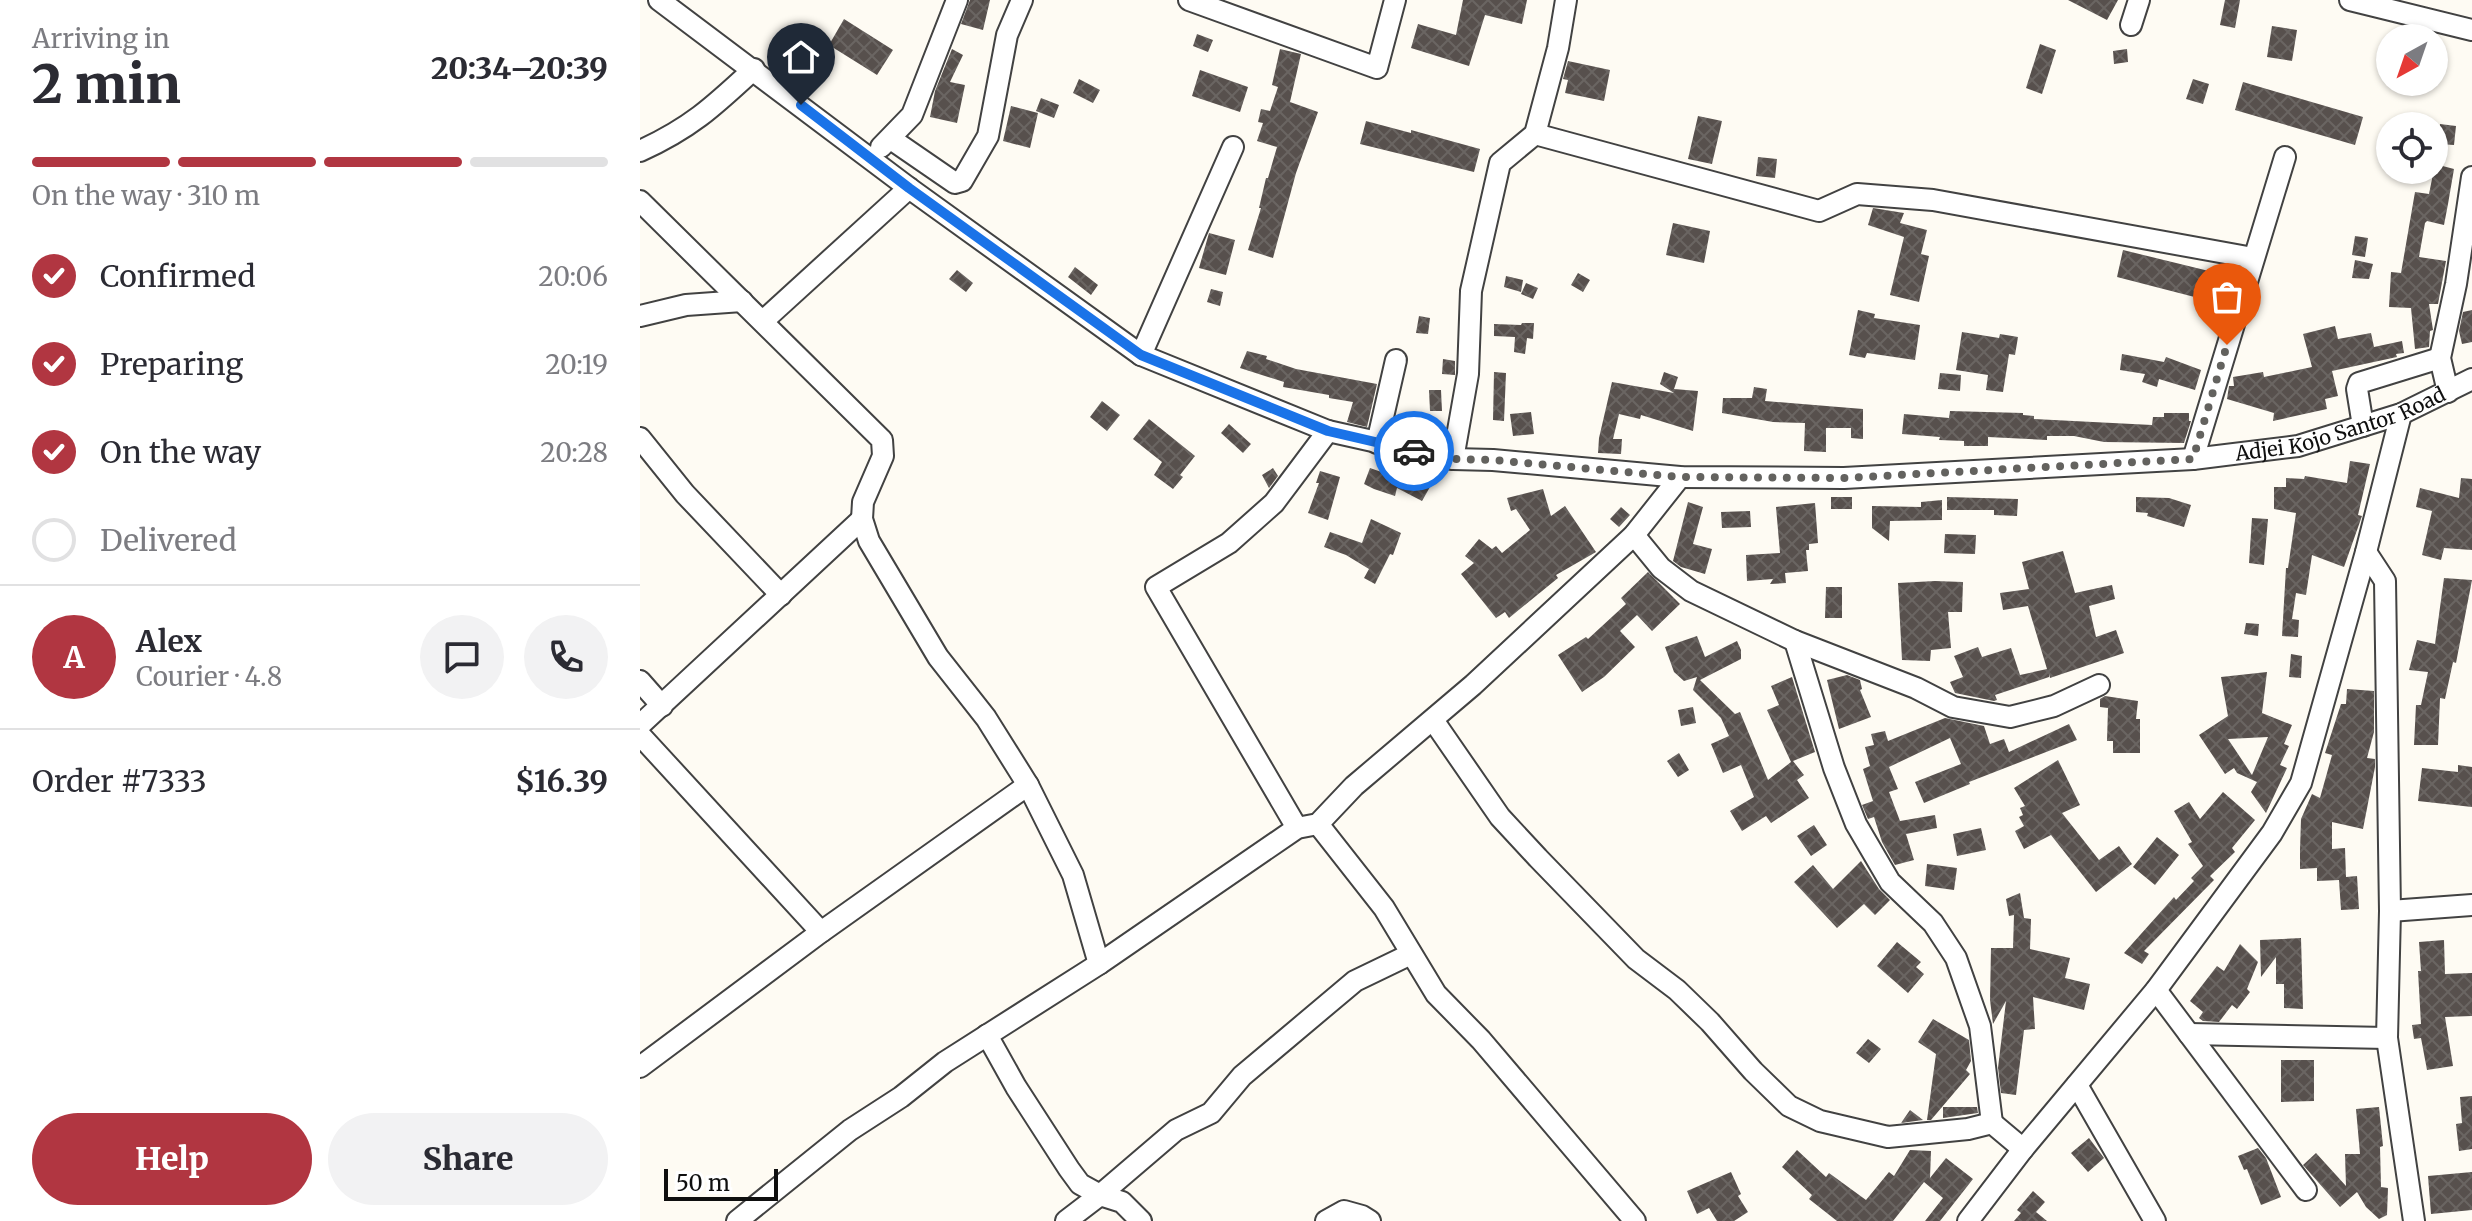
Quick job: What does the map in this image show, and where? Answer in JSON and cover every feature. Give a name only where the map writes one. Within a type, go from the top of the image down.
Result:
[{"type":"street","name":"Adjei Kojo Santor Road","points":[[659,0],[909,188],[1141,355],[1328,431],[1453,459],[1680,477],[1844,478],[2193,459],[2298,446],[2401,414],[2472,379]]},
{"type":"street","points":[[870,158],[912,115],[957,0]]},
{"type":"street","points":[[891,139],[955,183],[962,181],[988,136],[1007,35],[1022,0]]},
{"type":"street","points":[[1189,0],[1377,68],[1395,0]]},
{"type":"street","points":[[1453,459],[1468,374],[1471,291],[1500,163],[1535,134],[1558,48],[1566,0]]},
{"type":"street","points":[[2131,25],[2139,0]]},
{"type":"street","points":[[2350,0],[2472,30]]},
{"type":"street","points":[[640,151],[694,123],[754,69]]},
{"type":"street","points":[[1535,134],[1819,211],[1857,194],[1933,200],[2253,258]]},
{"type":"street","points":[[1141,355],[1233,147]]},
{"type":"street","points":[[2193,459],[2285,157]]},
{"type":"street","points":[[2448,392],[2440,358],[2464,284],[2472,177]]},
{"type":"street","points":[[763,321],[909,188]]},
{"type":"street","points":[[640,201],[882,440],[883,456],[863,502],[862,519],[869,541],[938,657],[986,718],[1028,785],[1073,875],[1099,964]]},
{"type":"street","points":[[640,316],[686,305],[742,301]]},
{"type":"street","points":[[2363,426],[2357,389],[2359,383],[2440,358]]},
{"type":"street","points":[[1377,443],[1396,360]]},
{"type":"street","points":[[1968,1221],[2023,1149],[2156,990],[2272,833],[2301,783],[2401,414]]},
{"type":"street","points":[[1297,828],[1156,587],[1229,543],[1274,503],[1328,431]]},
{"type":"street","points":[[640,438],[685,494],[781,595]]},
{"type":"street","points":[[737,1221],[850,1130],[987,1035],[1099,964],[1297,828],[1318,824],[1354,786],[1433,720],[1634,535],[1680,477]]},
{"type":"street","points":[[640,725],[862,519]]},
{"type":"street","points":[[1634,535],[1661,568],[1691,591],[1795,641],[1916,688],[1953,707],[2010,717],[2054,706],[2099,685]]},
{"type":"street","points":[[2366,552],[2385,581],[2390,911],[2387,1038],[2414,1221]]},
{"type":"street","points":[[1795,641],[1834,768],[1856,824],[1890,882],[1933,923],[1956,958],[1980,1026],[1992,1123],[2023,1149]]},
{"type":"street","points":[[640,681],[662,706]]},
{"type":"street","points":[[1433,720],[1500,817],[1636,959],[1677,990],[1789,1106],[1820,1121],[1888,1137],[1968,1129],[1992,1123]]},
{"type":"street","points":[[640,735],[821,932]]},
{"type":"street","points":[[640,1067],[821,932],[1028,785]]},
{"type":"street","points":[[1318,824],[1384,908],[1436,994],[1481,1040],[1635,1221]]},
{"type":"street","points":[[2390,911],[2472,905]]},
{"type":"street","points":[[1066,1221],[1176,1130],[1211,1113],[1242,1076],[1355,981],[1411,954]]},
{"type":"street","points":[[2156,990],[2306,1190]]},
{"type":"street","points":[[2189,1034],[2387,1038]]},
{"type":"street","points":[[987,1035],[1016,1087],[1080,1184],[1122,1202],[1141,1221]]},
{"type":"street","points":[[2077,1085],[2155,1221]]},
{"type":"street","points":[[1326,1221],[1344,1211],[1370,1221]]},
{"type":"building","points":[[970,0],[990,0],[983,30],[961,24]]},
{"type":"building","points":[[1463,0],[1527,0],[1522,24],[1485,15],[1469,66],[1411,48],[1418,24],[1456,35]]},
{"type":"building","points":[[2068,0],[2118,0],[2107,20]]},
{"type":"building","points":[[2225,0],[2240,0],[2235,28],[2220,25]]},
{"type":"building","points":[[844,19],[893,50],[877,75],[829,45]]},
{"type":"building","points":[[2272,26],[2297,30],[2292,61],[2267,57]]},
{"type":"building","points":[[1197,34],[1213,40],[1208,52],[1193,46]]},
{"type":"building","points":[[2040,44],[2056,50],[2042,94],[2026,88]]},
{"type":"building","points":[[952,49],[963,55],[950,82],[965,85],[957,123],[930,117],[935,91]]},
{"type":"building","points":[[1280,49],[1301,54],[1290,102],[1318,112],[1296,173],[1273,258],[1248,250],[1277,147],[1257,141],[1263,123],[1258,122],[1261,109],[1270,111],[1278,87],[1272,85]]},
{"type":"building","points":[[2127,49],[2128,62],[2114,64],[2113,51]]},
{"type":"building","points":[[1568,61],[1610,70],[1604,101],[1565,93],[1568,80],[1563,79]]},
{"type":"building","points":[[1200,70],[1248,87],[1240,112],[1192,96]]},
{"type":"building","points":[[1079,79],[1100,90],[1093,103],[1073,93]]},
{"type":"building","points":[[2193,79],[2209,84],[2203,104],[2186,99]]},
{"type":"building","points":[[2243,82],[2363,117],[2355,145],[2235,110]]},
{"type":"building","points":[[1041,98],[1059,105],[1054,118],[1036,111]]},
{"type":"building","points":[[1011,106],[1038,113],[1030,148],[1003,141]]},
{"type":"building","points":[[1698,116],[1722,121],[1712,164],[1688,159]]},
{"type":"building","points":[[1366,121],[1480,149],[1474,172],[1360,144]]},
{"type":"building","points":[[2448,125],[2456,126],[2454,145],[2448,145]]},
{"type":"building","points":[[1758,157],[1777,159],[1775,178],[1756,176]]},
{"type":"building","points":[[2448,167],[2454,169],[2444,225],[2425,223],[2419,257],[2446,261],[2438,304],[2429,304],[2433,330],[2430,331],[2429,347],[2415,349],[2411,308],[2389,307],[2391,272],[2401,273],[2415,192],[2429,194],[2431,184],[2448,184]]},
{"type":"building","points":[[1873,208],[1904,213],[1900,223],[1927,230],[1921,254],[1929,256],[1919,302],[1890,295],[1904,237],[1868,225]]},
{"type":"building","points":[[1673,223],[1710,231],[1704,263],[1666,255]]},
{"type":"building","points":[[1209,233],[1235,240],[1226,275],[1199,268]]},
{"type":"building","points":[[2355,236],[2368,238],[2365,257],[2352,255]]},
{"type":"building","points":[[2123,250],[2217,273],[2210,301],[2117,277]]},
{"type":"building","points":[[2355,260],[2373,264],[2369,279],[2352,278]]},
{"type":"building","points":[[1075,267],[1098,285],[1091,295],[1068,277]]},
{"type":"building","points":[[957,270],[973,283],[966,292],[949,279]]},
{"type":"building","points":[[1578,273],[1590,280],[1583,292],[1571,285]]},
{"type":"building","points":[[1506,276],[1523,280],[1521,292],[1504,287]]},
{"type":"building","points":[[1526,283],[1538,288],[1533,299],[1521,294]]},
{"type":"building","points":[[1211,289],[1223,292],[1220,306],[1207,302]]},
{"type":"building","points":[[1858,310],[1875,314],[1874,318],[1920,325],[1915,360],[1867,353],[1865,358],[1849,355]]},
{"type":"building","points":[[2472,310],[2472,342],[2462,344],[2459,331],[2463,312]]},
{"type":"building","points":[[1419,316],[1430,318],[1428,334],[1416,333]]},
{"type":"building","points":[[1534,323],[1533,339],[1527,338],[1525,354],[1514,352],[1515,337],[1494,336],[1494,324]]},
{"type":"building","points":[[2335,326],[2338,339],[2371,333],[2374,347],[2402,341],[2404,353],[2332,371],[2338,396],[2325,399],[2327,409],[2273,421],[2274,413],[2227,399],[2229,386],[2234,386],[2233,377],[2263,372],[2264,377],[2312,367],[2303,334]]},
{"type":"building","points":[[1962,332],[1999,338],[2000,334],[2018,337],[2015,355],[2009,354],[2003,392],[1986,390],[1988,375],[1956,370]]},
{"type":"building","points":[[1247,351],[1296,369],[1377,384],[1367,427],[1347,422],[1353,402],[1283,387],[1284,382],[1240,368]]},
{"type":"building","points":[[2122,354],[2164,362],[2166,357],[2201,370],[2195,390],[2159,379],[2157,387],[2142,382],[2145,374],[2120,370]]},
{"type":"building","points":[[1443,359],[1455,361],[1455,375],[1442,374]]},
{"type":"building","points":[[1494,372],[1506,373],[1504,421],[1493,420]]},
{"type":"building","points":[[1664,372],[1678,377],[1674,389],[1698,391],[1693,431],[1641,415],[1640,419],[1619,414],[1613,439],[1622,439],[1621,454],[1598,453],[1612,382],[1674,393],[1660,384]]},
{"type":"building","points":[[1940,373],[1961,375],[1960,391],[1938,389]]},
{"type":"building","points":[[1754,387],[1767,389],[1765,401],[1863,409],[1863,439],[1851,438],[1851,428],[1826,428],[1826,452],[1804,451],[1805,423],[1773,422],[1722,413],[1723,398],[1752,398]]},
{"type":"building","points":[[1429,390],[1441,390],[1442,411],[1430,411]]},
{"type":"building","points":[[1102,401],[1120,415],[1107,431],[1090,417]]},
{"type":"building","points":[[1950,411],[2023,413],[2034,416],[2034,419],[2152,425],[2153,417],[2164,417],[2164,413],[2189,413],[2191,421],[2184,443],[2104,442],[2074,436],[2047,436],[2047,440],[1988,437],[1988,446],[1964,446],[1964,441],[1902,434],[1904,414],[1949,418]]},
{"type":"building","points":[[1531,412],[1534,434],[1513,436],[1510,414]]},
{"type":"building","points":[[1149,419],[1195,456],[1173,489],[1154,475],[1162,462],[1133,439]]},
{"type":"building","points":[[1229,424],[1251,444],[1243,453],[1221,433]]},
{"type":"building","points":[[2350,461],[2370,464],[2358,515],[2362,516],[2344,567],[2312,555],[2306,595],[2296,593],[2292,619],[2299,620],[2298,637],[2282,636],[2286,568],[2296,513],[2274,509],[2274,487],[2286,487],[2286,478],[2304,479],[2305,476],[2347,483]]},
{"type":"building","points":[[1273,468],[1278,476],[1269,488],[1262,475]]},
{"type":"building","points":[[1370,468],[1413,483],[1415,479],[1430,487],[1422,501],[1397,488],[1395,496],[1364,484]]},
{"type":"building","points":[[1320,471],[1340,477],[1328,520],[1308,513]]},
{"type":"building","points":[[2461,478],[2472,479],[2472,550],[2444,548],[2441,560],[2422,555],[2432,511],[2416,507],[2420,488],[2459,498]]},
{"type":"building","points":[[1543,489],[1551,516],[1565,506],[1596,552],[1556,575],[1558,578],[1509,618],[1505,612],[1496,618],[1461,574],[1474,563],[1465,556],[1479,539],[1492,549],[1496,546],[1502,553],[1530,530],[1516,509],[1511,511],[1507,498]]},
{"type":"building","points":[[1831,497],[1852,497],[1852,509],[1831,509]]},
{"type":"building","points":[[1947,497],[2018,499],[2017,516],[1994,515],[1994,510],[1947,510]]},
{"type":"building","points":[[2136,497],[2169,498],[2191,505],[2184,527],[2147,516],[2148,513],[2136,512]]},
{"type":"building","points":[[1942,500],[1942,520],[1890,521],[1889,541],[1872,528],[1872,506],[1921,507],[1921,502]]},
{"type":"building","points":[[1688,502],[1703,507],[1693,544],[1712,549],[1705,574],[1681,567],[1673,561]]},
{"type":"building","points":[[1815,503],[1818,543],[1809,544],[1809,550],[1806,550],[1808,571],[1785,573],[1786,583],[1770,584],[1773,579],[1747,581],[1746,555],[1780,553],[1776,507]]},
{"type":"building","points":[[1621,507],[1630,515],[1619,527],[1610,519]]},
{"type":"building","points":[[1750,511],[1751,527],[1722,528],[1721,512]]},
{"type":"building","points":[[2252,518],[2268,519],[2264,565],[2249,563]]},
{"type":"building","points":[[1371,519],[1401,533],[1393,555],[1390,554],[1375,584],[1364,578],[1369,569],[1346,555],[1324,547],[1330,532],[1362,543]]},
{"type":"building","points":[[1945,534],[1976,535],[1975,554],[1944,553]]},
{"type":"building","points":[[2063,551],[2075,593],[2112,585],[2115,599],[2089,606],[2096,637],[2116,630],[2124,653],[2050,678],[2049,674],[2049,677],[1995,695],[1997,700],[1994,701],[1955,693],[1950,682],[1963,677],[1954,656],[1978,647],[1982,657],[2011,648],[2020,675],[2047,669],[2028,606],[2003,610],[2000,593],[2029,589],[2022,562]]},
{"type":"building","points":[[1648,572],[1680,604],[1652,631],[1637,615],[1620,631],[1635,647],[1604,677],[1582,692],[1558,655],[1586,637],[1588,639],[1626,604],[1621,598]]},
{"type":"building","points":[[2444,578],[2472,580],[2456,663],[2453,662],[2445,699],[2440,698],[2438,745],[2414,745],[2416,705],[2421,705],[2428,672],[2409,670],[2417,640],[2435,644]]},
{"type":"building","points":[[1963,582],[1962,612],[1948,612],[1951,648],[1931,650],[1930,661],[1902,660],[1898,583]]},
{"type":"building","points":[[1826,587],[1842,587],[1842,618],[1825,618]]},
{"type":"building","points":[[2246,623],[2259,624],[2258,636],[2244,634]]},
{"type":"building","points":[[1697,636],[1705,657],[1737,641],[1741,659],[1700,680],[1735,714],[1740,712],[1768,780],[1791,762],[1767,710],[1779,705],[1771,686],[1792,677],[1815,752],[1793,761],[1804,775],[1797,780],[1809,798],[1771,823],[1766,816],[1742,831],[1730,811],[1754,797],[1741,765],[1723,773],[1711,744],[1729,736],[1721,718],[1693,690],[1697,677],[1684,681],[1674,672],[1665,647]]},
{"type":"building","points":[[2291,654],[2302,656],[2301,678],[2289,677]]},
{"type":"building","points":[[2267,672],[2262,713],[2292,725],[2284,744],[2289,746],[2280,765],[2287,768],[2266,813],[2251,792],[2257,782],[2237,773],[2234,768],[2225,774],[2199,735],[2228,716],[2221,677]],"holes":[[[2268,737],[2252,775],[2228,739]]]},
{"type":"building","points":[[1847,675],[1860,680],[1860,690],[1871,717],[1839,729],[1827,680]]},
{"type":"building","points":[[2347,689],[2374,691],[2374,732],[2367,758],[2375,759],[2375,767],[2363,829],[2332,822],[2332,849],[2345,848],[2346,877],[2357,876],[2359,909],[2341,910],[2339,880],[2317,881],[2317,868],[2300,869],[2300,850],[2301,819],[2312,794],[2320,798],[2332,755],[2325,753],[2341,704],[2346,704]]},
{"type":"building","points":[[2105,696],[2138,701],[2136,719],[2140,719],[2140,753],[2113,753],[2113,741],[2107,741],[2108,708],[2100,707],[2100,699]]},
{"type":"building","points":[[1693,707],[1696,723],[1681,726],[1678,710]]},
{"type":"building","points":[[1945,718],[1984,726],[1990,744],[2004,739],[2009,752],[2069,724],[2077,740],[1924,803],[1915,782],[1961,764],[1950,738],[1889,767],[1898,789],[1889,792],[1900,821],[1935,815],[1937,828],[1906,834],[1914,860],[1895,865],[1882,842],[1874,817],[1868,819],[1862,805],[1873,801],[1863,769],[1870,766],[1865,747],[1874,745],[1871,734],[1885,731],[1888,741]]},
{"type":"building","points":[[1679,753],[1689,770],[1678,777],[1667,761]]},
{"type":"building","points":[[2058,760],[2080,805],[2062,813],[2099,860],[2119,846],[2132,864],[2096,892],[2051,835],[2024,849],[2015,831],[2024,826],[2019,817],[2023,815],[2020,808],[2025,806],[2014,788]]},
{"type":"building","points":[[2458,765],[2472,767],[2472,807],[2418,801],[2422,768],[2458,772]]},
{"type":"building","points":[[2223,792],[2255,820],[2232,848],[2235,852],[2210,876],[2214,880],[2144,951],[2149,954],[2142,964],[2124,953],[2174,897],[2176,900],[2194,881],[2191,878],[2203,866],[2188,844],[2192,842],[2174,811],[2189,802],[2200,819]]},
{"type":"building","points":[[1814,825],[1827,845],[1811,856],[1797,836]]},
{"type":"building","points":[[1981,828],[1986,850],[1957,856],[1953,834]]},
{"type":"building","points":[[2157,837],[2179,855],[2155,885],[2133,867]]},
{"type":"building","points":[[1861,861],[1890,900],[1875,915],[1864,904],[1837,928],[1794,882],[1813,865],[1833,889]]},
{"type":"building","points":[[1927,864],[1957,868],[1954,890],[1925,886]]},
{"type":"building","points":[[2020,893],[2024,918],[2031,919],[2030,949],[2070,958],[2065,978],[2090,984],[2084,1010],[2033,997],[2035,1029],[2024,1030],[2016,1095],[2001,1093],[1998,1068],[2006,1001],[1993,1024],[1991,948],[2013,948],[2014,915],[2009,916],[2006,899]]},
{"type":"building","points":[[2301,938],[2303,1009],[2284,1008],[2284,984],[2276,984],[2276,957],[2261,977],[2260,940]]},
{"type":"building","points":[[2444,940],[2445,974],[2472,973],[2472,1016],[2445,1017],[2453,1066],[2427,1070],[2421,1038],[2414,1039],[2412,1025],[2421,1024],[2419,942]]},
{"type":"building","points":[[1897,942],[1921,962],[1916,967],[1924,974],[1908,993],[1877,966]]},
{"type":"building","points":[[2240,944],[2258,962],[2247,989],[2250,992],[2237,1009],[2232,1005],[2219,1022],[2203,1021],[2199,1018],[2203,1012],[2190,1001],[2217,966],[2224,971]]},
{"type":"building","points":[[1933,1019],[1969,1040],[1971,1061],[1966,1070],[1970,1074],[1931,1120],[1927,1120],[1936,1054],[1918,1042]]},
{"type":"building","points":[[1868,1039],[1881,1049],[1869,1063],[1856,1053]]},
{"type":"building","points":[[2281,1060],[2314,1060],[2314,1101],[2281,1102]]},
{"type":"building","points":[[2472,1096],[2472,1149],[2459,1151],[2456,1124],[2462,1123],[2460,1097]]},
{"type":"building","points":[[1943,1107],[1977,1107],[1978,1113],[1943,1118]]},
{"type":"building","points":[[2379,1107],[2383,1146],[2380,1147],[2381,1187],[2388,1188],[2387,1215],[2379,1219],[2366,1207],[2357,1192],[2340,1207],[2303,1165],[2316,1153],[2346,1186],[2345,1154],[2360,1154],[2356,1109]]},
{"type":"building","points":[[1910,1110],[1923,1120],[1901,1123]]},
{"type":"building","points":[[2089,1138],[2104,1158],[2088,1172],[2071,1153]]},
{"type":"building","points":[[2258,1148],[2266,1158],[2281,1197],[2261,1205],[2247,1169],[2244,1170],[2238,1156]]},
{"type":"building","points":[[1797,1150],[1826,1177],[1829,1173],[1866,1200],[1889,1172],[1894,1176],[1910,1150],[1931,1151],[1930,1178],[1946,1158],[1973,1179],[1940,1221],[1925,1221],[1943,1198],[1924,1182],[1893,1221],[1837,1221],[1809,1199],[1812,1195],[1782,1167]]},
{"type":"building","points":[[1731,1172],[1741,1194],[1738,1196],[1748,1212],[1734,1221],[1717,1221],[1709,1208],[1697,1214],[1687,1191]]},
{"type":"building","points":[[2472,1172],[2472,1210],[2431,1214],[2428,1176]]},
{"type":"building","points":[[2033,1191],[2045,1202],[2036,1212],[2047,1221],[2014,1221],[2021,1213],[2017,1210]]},
{"type":"way so far","points":[[1414,451],[1453,459],[1680,477],[1844,478],[2193,459],[2227,345]]},
{"type":"route","points":[[801,105],[909,188],[1141,355],[1328,431],[1414,451]]}]
